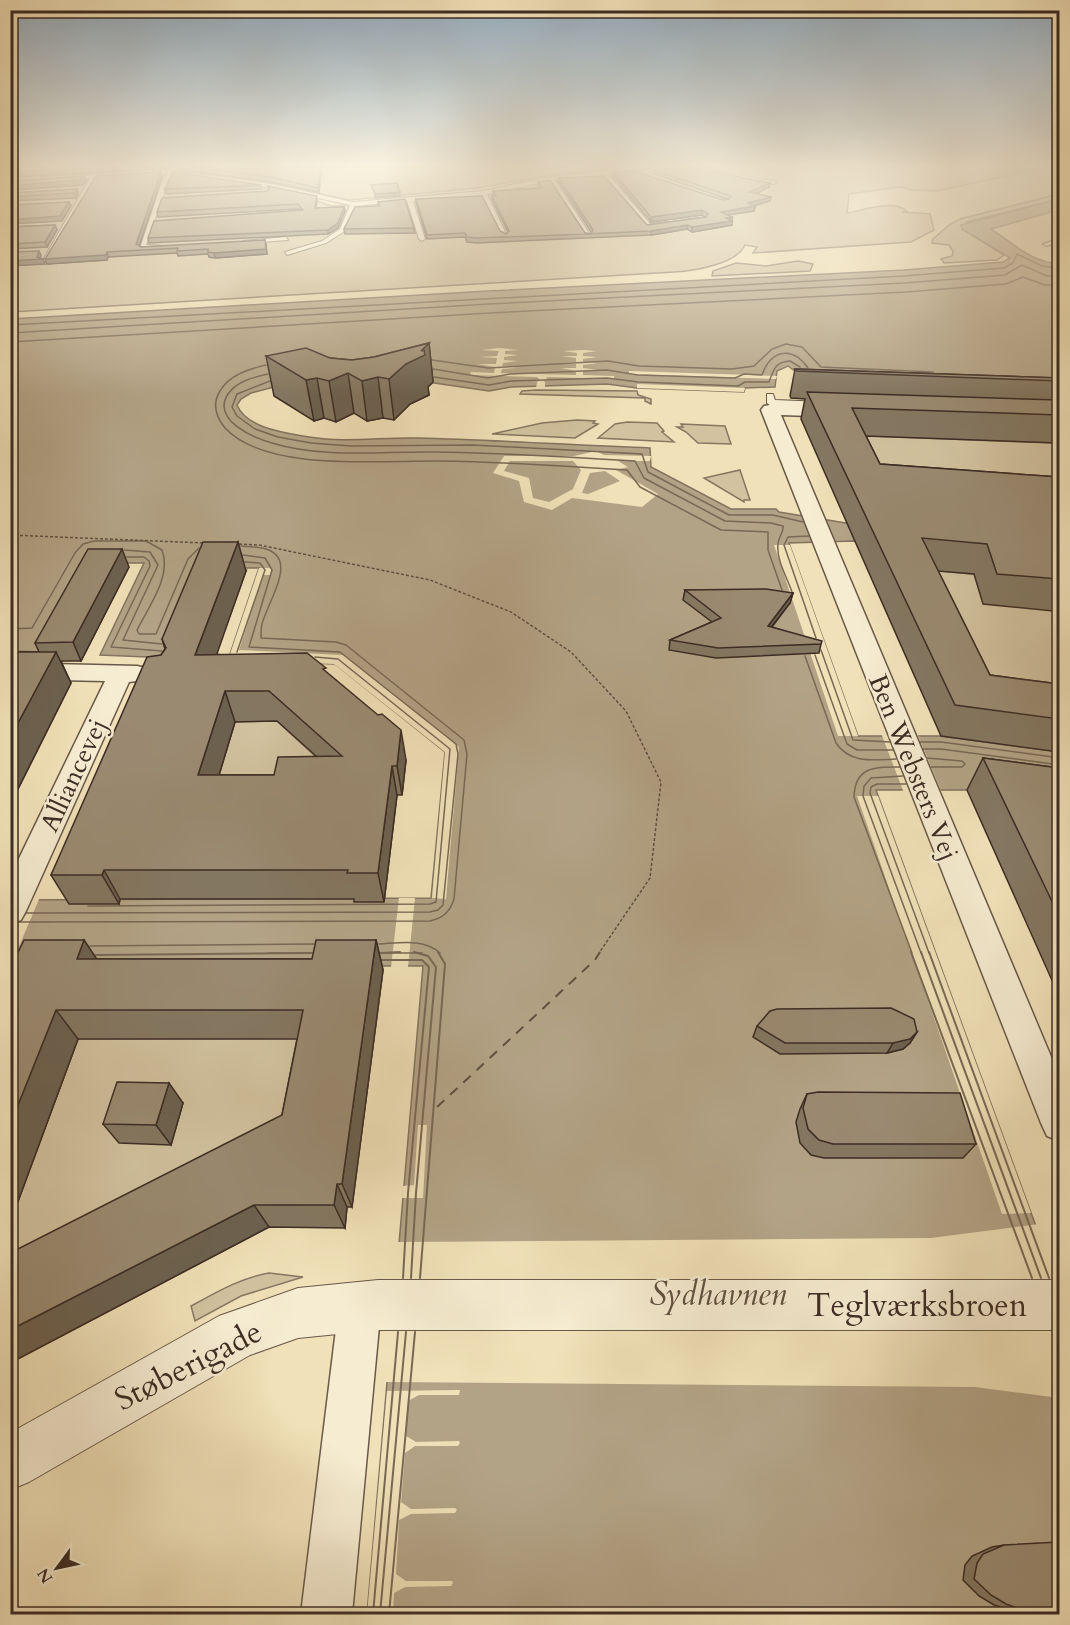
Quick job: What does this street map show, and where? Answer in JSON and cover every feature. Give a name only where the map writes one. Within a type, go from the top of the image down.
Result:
[{"type":"street","name":"Ben Websters Vej","points":[[850,409],[770,403],[806,500],[1059,1123]]},
{"type":"street","points":[[10,671],[121,672],[163,677]]},
{"type":"street","name":"Alliancevej","points":[[16,898],[121,672]]},
{"type":"street","points":[[326,1614],[369,1305]]},
{"type":"street","name":"Teglværksbroen","points":[[369,1305],[1059,1305]]},
{"type":"street","name":"Støberigade","points":[[10,1462],[237,1334],[298,1313],[369,1305]]},
{"type":"lane","points":[[44,261],[54,243]]},
{"type":"lane","points":[[143,243],[142,247],[174,245]]},
{"type":"lane","points":[[287,254],[321,243]]},
{"type":"lane","points":[[40,252],[50,251]]},
{"type":"shaded area","points":[[10,243],[899,243],[753,253],[757,247],[745,245],[740,252],[724,262],[674,272],[11,312]]},
{"type":"shaded area","points":[[932,243],[984,243],[1004,255],[997,260],[944,263],[941,259],[952,256],[953,251],[949,245]]},
{"type":"shaded area","points":[[798,261],[813,264],[810,271],[712,276],[713,271],[736,263],[766,266]]},
{"type":"shaded area","points":[[522,391],[637,391],[638,395],[651,399],[651,404],[645,401],[645,398],[520,394]]},
{"type":"shaded area","points":[[595,421],[593,423],[598,424],[575,438],[492,434],[542,423]]},
{"type":"shaded area","points":[[657,423],[664,431],[662,432],[674,442],[598,438],[615,424]]},
{"type":"shaded area","points":[[681,424],[725,426],[731,444],[698,443],[677,427],[683,427]]},
{"type":"shaded area","points":[[844,435],[1052,443],[1059,439],[1059,507],[879,493]]},
{"type":"shaded area","points":[[740,470],[750,500],[744,500],[744,502],[704,478]]},
{"type":"shaded area","points":[[902,567],[1059,583],[1059,717],[964,705]]},
{"type":"shaded area","points":[[277,721],[339,778],[157,848],[202,722]]},
{"type":"shaded area","points":[[313,1038],[298,1125],[11,1289],[10,1223],[78,1039]]},
{"type":"shaded area","points":[[269,1273],[303,1277],[241,1296],[195,1321],[191,1306],[238,1282]]},
{"type":"water","name":"Sydhavnen","points":[[985,243],[1011,243],[1041,260],[1059,263],[1059,400],[796,372],[788,366],[777,371],[775,387],[745,388],[744,392],[637,388],[607,384],[511,387],[489,391],[386,376],[293,382],[251,393],[241,399],[237,405],[249,420],[258,425],[323,439],[418,438],[650,448],[651,467],[731,509],[776,509],[779,512],[1059,558],[854,541],[789,543],[858,736],[941,736],[1059,752],[1059,802],[967,790],[876,790],[1059,1289],[1059,1614],[367,1614],[423,966],[356,966],[11,1010],[11,900],[431,898],[445,752],[335,664],[228,660],[259,568],[209,568],[172,658],[100,655],[144,563],[95,563],[45,652],[11,651],[11,319],[488,291],[904,270],[1003,262],[1010,258]]},
{"type":"pier","points":[[499,348],[519,350],[505,351],[505,354],[518,355],[504,357],[504,360],[518,361],[503,363],[502,366],[517,368],[502,369],[501,373],[576,375],[576,371],[561,368],[576,368],[576,364],[562,363],[576,362],[576,358],[562,356],[577,356],[577,353],[563,351],[583,350],[597,351],[583,353],[583,356],[597,357],[583,359],[583,362],[598,363],[583,365],[583,368],[598,370],[583,371],[583,375],[614,376],[614,379],[547,377],[543,380],[545,389],[536,389],[537,382],[540,380],[537,377],[470,375],[471,372],[494,373],[495,367],[478,364],[496,364],[497,358],[479,357],[497,356],[499,351],[481,350]]},
{"type":"pier","points":[[629,371],[777,376],[776,379],[629,374]]},
{"type":"pier","points":[[637,384],[745,388],[744,392],[637,388]]},
{"type":"pier","points":[[596,451],[604,455],[651,456],[650,461],[618,461],[628,467],[616,470],[658,494],[642,507],[572,498],[552,510],[524,502],[519,481],[493,473],[504,456],[574,456]],"holes":[[[510,461],[573,461],[581,470],[573,489],[549,502],[533,498],[529,478],[504,471]],[[605,471],[620,481],[588,494],[582,493],[590,473]]]},
{"type":"pier","points":[[774,545],[790,545],[858,736],[838,736]]},
{"type":"pier","points":[[259,568],[272,568],[270,575],[263,575],[239,650],[343,655],[459,747],[446,899],[432,898],[445,752],[334,664],[228,660]]},
{"type":"pier","points":[[881,733],[917,733],[942,793],[904,793]]},
{"type":"pier","points":[[857,796],[878,796],[1031,1213],[1002,1214]]},
{"type":"pier","points":[[10,897],[40,897],[11,965]]},
{"type":"pier","points":[[399,898],[415,898],[408,967],[391,967]]},
{"type":"pier","points":[[418,1125],[427,1125],[423,1198],[402,1198],[403,1186],[414,1185]]},
{"type":"pier","points":[[1039,1224],[1060,1281],[1059,1398],[975,1387],[385,1382],[397,1242],[931,1238]]},
{"type":"pier","points":[[460,1390],[459,1395],[419,1395],[408,1401],[406,1436],[416,1442],[459,1441],[460,1443],[458,1446],[415,1446],[405,1453],[401,1502],[411,1509],[455,1508],[457,1510],[455,1513],[411,1514],[399,1520],[396,1574],[406,1581],[452,1581],[453,1583],[451,1586],[405,1587],[394,1593],[393,1614],[367,1614],[387,1391]]},
{"type":"building","points":[[55,243],[136,243],[141,247],[265,243],[266,249],[214,253],[208,252],[208,249],[177,251],[178,248],[107,252],[106,255],[45,259]]},
{"type":"building","points":[[39,251],[37,257],[43,259],[10,261],[10,252]]},
{"type":"building","points":[[429,343],[421,351],[424,350],[425,355],[406,364],[389,379],[378,377],[362,381],[348,373],[329,381],[317,378],[306,380],[266,356],[306,348],[330,358],[352,360],[374,357]]},
{"type":"building","points":[[795,369],[1059,378],[1059,381],[797,371]]},
{"type":"building","points":[[807,392],[1059,400],[1059,415],[852,408],[880,464],[1059,477],[1059,579],[997,574],[987,544],[922,538],[990,675],[1059,684],[1059,719],[955,705]]},
{"type":"building","points":[[203,542],[238,542],[195,655],[307,653],[378,715],[382,714],[401,730],[397,766],[392,766],[378,873],[347,873],[348,870],[104,870],[102,875],[51,875],[147,657],[161,655],[166,648],[162,639]],"holes":[[[225,691],[269,691],[342,756],[278,757],[274,775],[198,775]]]},
{"type":"building","points":[[88,549],[122,549],[73,642],[35,643]]},
{"type":"building","points":[[766,589],[793,593],[768,626],[822,641],[821,644],[718,648],[670,640],[721,618],[685,590]]},
{"type":"building","points":[[10,652],[56,652],[10,738]]},
{"type":"building","points":[[983,758],[1059,768],[1059,916]]},
{"type":"building","points":[[24,940],[84,940],[77,959],[312,959],[316,940],[376,940],[342,1184],[337,1184],[334,1205],[254,1205],[10,1330],[10,1253],[282,1115],[303,1010],[56,1010],[10,1125],[10,969]]},
{"type":"building","points":[[891,1008],[914,1019],[917,1032],[910,1039],[893,1043],[785,1043],[757,1026],[770,1011],[777,1009]]},
{"type":"building","points":[[117,1082],[169,1083],[156,1125],[103,1124]]},
{"type":"building","points":[[818,1092],[960,1093],[976,1144],[833,1144],[819,1140],[808,1129],[803,1108],[807,1094]]},
{"type":"building","points":[[1059,1542],[1059,1609],[1020,1609],[991,1595],[974,1579],[977,1563],[983,1554],[1004,1545]]},
{"type":"ferry route","points":[[10,535],[204,543]]},
{"type":"ferry route","points":[[239,544],[259,545],[430,580],[511,612],[571,652],[626,711],[661,782],[650,878],[599,953]]},
{"type":"ferry route","points":[[437,1107],[595,960],[600,952]]}]
